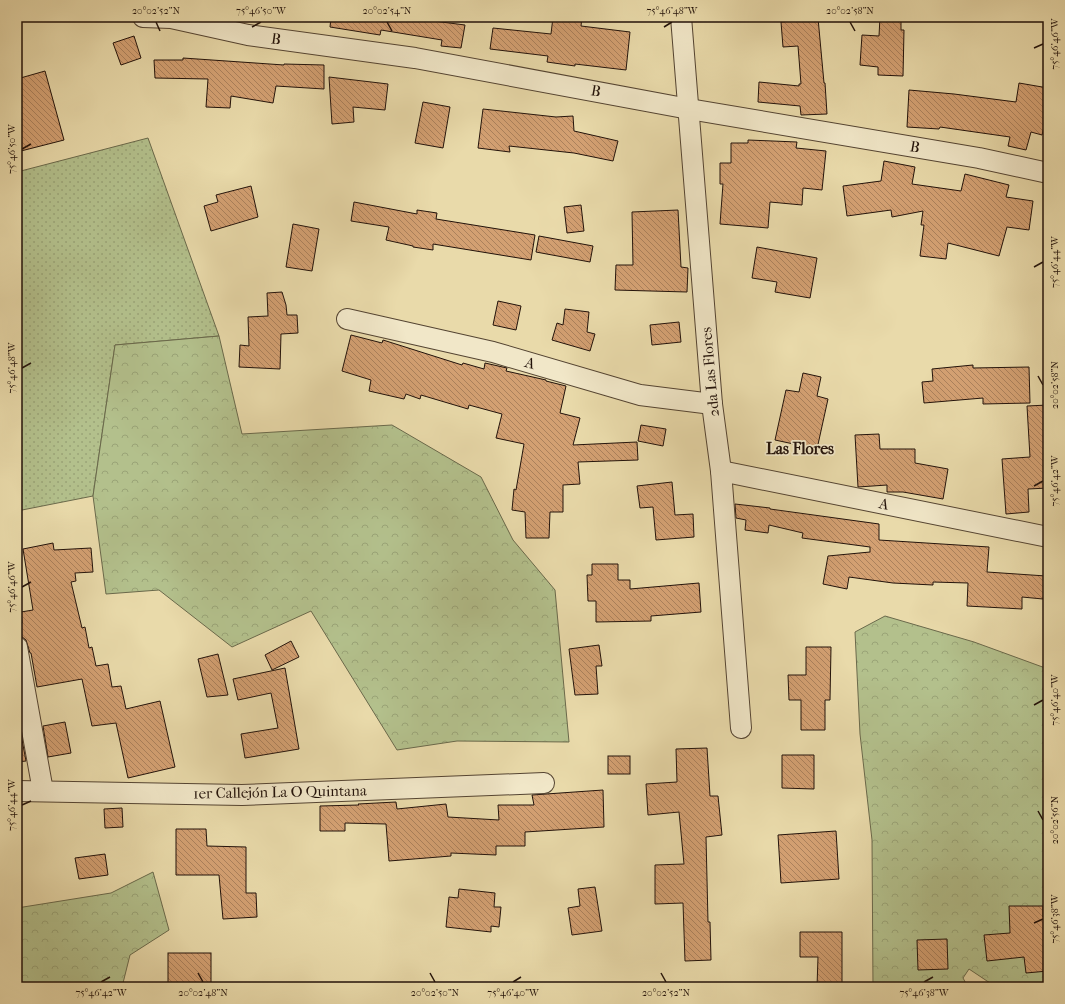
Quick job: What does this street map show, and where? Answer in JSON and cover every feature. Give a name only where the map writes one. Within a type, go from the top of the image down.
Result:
[{"type":"street","name":"B","points":[[142,17],[171,18],[248,35],[415,58],[689,109],[972,157],[1048,173]]},
{"type":"street","name":"2da Las Flores","points":[[681,17],[712,404],[721,471],[741,728]]},
{"type":"street","name":"A","points":[[347,319],[493,352],[640,395],[712,404]]},
{"type":"street","name":"A","points":[[721,471],[1048,537]]},
{"type":"street","points":[[17,647],[43,791]]},
{"type":"street","name":"1er Callejón La O Quintana","points":[[17,791],[242,795],[544,783]]},
{"type":"green space","points":[[148,138],[219,336],[115,345],[93,496],[17,511],[17,172]]},
{"type":"green space","points":[[219,336],[242,434],[392,425],[481,477],[513,540],[555,590],[569,742],[457,741],[397,750],[311,611],[232,647],[159,590],[106,594],[93,496],[115,345]]},
{"type":"green space","points":[[885,616],[974,642],[1048,669],[1048,987],[996,987],[969,969],[963,978],[968,987],[873,987],[872,840],[860,734],[855,632]]},
{"type":"green space","points":[[153,872],[169,930],[130,955],[122,987],[17,987],[17,908],[111,893]]},
{"type":"building","points":[[331,17],[418,17],[418,19],[465,25],[461,48],[441,46],[442,40],[381,30],[380,35],[330,27]]},
{"type":"building","points":[[553,17],[582,17],[581,26],[630,32],[626,70],[547,62],[548,56],[490,49],[493,28],[551,34]]},
{"type":"building","points":[[880,17],[901,17],[901,30],[904,30],[903,76],[878,75],[878,67],[860,65],[862,35],[879,36]]},
{"type":"building","points":[[818,18],[827,114],[801,115],[800,106],[758,102],[759,82],[799,86],[799,84],[801,84],[798,46],[783,47],[781,22]]},
{"type":"building","points":[[134,36],[141,58],[121,65],[113,43]]},
{"type":"building","points":[[183,58],[284,65],[324,65],[324,89],[276,86],[273,103],[231,96],[230,108],[206,107],[208,79],[155,78],[154,60],[183,60]]},
{"type":"building","points":[[45,71],[64,140],[17,152],[17,79]]},
{"type":"building","points":[[329,77],[388,84],[385,110],[353,107],[354,122],[332,124]]},
{"type":"building","points":[[1019,83],[1048,88],[1048,111],[1042,135],[1031,132],[1026,150],[1008,146],[1010,137],[940,127],[939,129],[907,127],[909,90],[1016,102]]},
{"type":"building","points":[[423,102],[450,107],[443,148],[415,143]]},
{"type":"building","points":[[483,109],[556,117],[573,116],[574,131],[618,141],[613,161],[574,153],[509,146],[510,152],[478,148]]},
{"type":"building","points":[[748,140],[797,142],[796,148],[826,151],[822,190],[803,188],[802,205],[770,202],[768,228],[720,224],[723,184],[720,184],[720,163],[731,163],[731,143],[748,143]]},
{"type":"building","points":[[884,161],[915,167],[912,184],[961,191],[965,174],[1009,185],[1006,197],[1033,201],[1029,230],[1007,227],[999,256],[948,243],[946,259],[920,256],[924,225],[921,225],[923,211],[892,217],[891,210],[847,216],[843,186],[881,181]]},
{"type":"building","points":[[251,186],[258,217],[211,231],[204,206],[218,202],[216,195]]},
{"type":"building","points":[[354,202],[417,214],[417,210],[437,213],[436,219],[535,235],[531,260],[433,244],[433,250],[413,247],[386,240],[389,227],[351,221]]},
{"type":"building","points":[[581,205],[584,231],[567,233],[564,207]]},
{"type":"building","points":[[678,210],[681,267],[688,268],[687,292],[615,290],[616,265],[633,265],[632,212]]},
{"type":"building","points":[[293,224],[319,229],[312,271],[286,267]]},
{"type":"building","points":[[539,236],[593,246],[590,262],[536,252]]},
{"type":"building","points":[[757,247],[817,258],[810,298],[775,292],[777,282],[752,278]]},
{"type":"building","points":[[282,292],[287,315],[297,315],[298,333],[281,334],[280,369],[239,367],[240,345],[249,346],[248,317],[268,316],[267,293]]},
{"type":"building","points":[[498,301],[521,306],[516,330],[493,325]]},
{"type":"building","points":[[565,309],[589,312],[587,332],[595,334],[590,351],[552,340],[557,323],[563,325]]},
{"type":"building","points":[[679,322],[681,342],[652,345],[650,325]]},
{"type":"building","points":[[351,335],[382,343],[383,340],[462,365],[463,363],[484,369],[485,363],[507,368],[506,371],[566,386],[560,413],[580,418],[573,445],[637,442],[638,460],[578,462],[580,484],[563,485],[563,512],[550,512],[549,538],[526,538],[525,512],[512,510],[514,489],[516,490],[524,444],[496,438],[502,414],[469,405],[468,409],[421,395],[420,399],[406,394],[404,399],[369,391],[371,380],[342,371]]},
{"type":"building","points":[[973,365],[973,368],[1029,367],[1030,403],[983,404],[983,398],[924,403],[922,382],[933,381],[932,369]]},
{"type":"building","points":[[803,373],[821,377],[817,396],[828,399],[817,449],[775,440],[786,390],[799,392]]},
{"type":"building","points":[[1048,405],[1048,488],[1028,489],[1029,512],[1006,514],[1002,459],[1030,457],[1027,406]]},
{"type":"building","points":[[641,425],[666,429],[663,446],[638,441]]},
{"type":"building","points":[[879,434],[880,449],[915,449],[915,463],[948,469],[943,499],[903,492],[887,492],[887,485],[858,487],[855,435]]},
{"type":"building","points":[[672,482],[675,515],[693,514],[694,537],[656,540],[653,507],[640,508],[637,486]]},
{"type":"building","points":[[735,504],[879,524],[879,540],[989,547],[987,572],[1046,576],[1043,599],[1022,597],[1022,609],[967,606],[968,583],[933,582],[933,585],[893,583],[849,577],[847,589],[823,584],[828,556],[870,552],[870,547],[802,538],[803,533],[769,525],[768,533],[745,530],[746,520],[736,518]]},
{"type":"building","points":[[53,543],[54,550],[91,548],[93,572],[75,573],[76,581],[71,582],[82,628],[85,627],[89,648],[92,647],[96,666],[108,664],[112,687],[121,686],[126,709],[160,701],[175,767],[128,778],[116,723],[92,726],[82,679],[37,687],[31,653],[26,640],[21,636],[19,623],[22,623],[21,612],[33,610],[23,549]]},
{"type":"building","points":[[592,564],[618,564],[618,580],[630,580],[630,589],[699,583],[701,612],[651,616],[651,621],[596,622],[596,601],[588,601],[587,575],[592,575]]},
{"type":"building","points":[[291,641],[299,657],[272,670],[265,655]]},
{"type":"building","points":[[599,645],[602,666],[596,666],[598,694],[575,695],[569,649]]},
{"type":"building","points":[[806,647],[831,647],[830,700],[825,700],[825,730],[801,730],[801,700],[789,700],[788,675],[806,675]]},
{"type":"building","points":[[218,654],[228,695],[207,697],[198,659]]},
{"type":"building","points":[[285,668],[299,749],[245,758],[241,734],[278,728],[271,693],[238,700],[233,679]]},
{"type":"building","points":[[65,722],[71,753],[48,757],[43,726]]},
{"type":"building","points":[[17,729],[20,729],[26,761],[17,762]]},
{"type":"building","points":[[707,748],[710,796],[718,796],[722,835],[706,837],[708,922],[710,922],[711,960],[685,961],[683,903],[655,904],[655,865],[684,864],[679,812],[648,815],[646,784],[677,782],[676,749]]},
{"type":"building","points":[[782,755],[814,755],[814,789],[782,788]]},
{"type":"building","points":[[608,756],[630,756],[630,774],[608,774]]},
{"type":"building","points":[[603,790],[604,827],[525,832],[525,846],[496,846],[496,855],[451,853],[451,856],[389,861],[386,824],[345,823],[345,831],[320,831],[320,806],[396,802],[397,809],[446,804],[448,817],[499,820],[498,805],[534,805],[532,795]]},
{"type":"building","points":[[122,808],[123,827],[105,828],[104,809]]},
{"type":"building","points":[[176,829],[206,829],[207,846],[246,847],[246,893],[256,893],[257,917],[223,919],[219,875],[176,875]]},
{"type":"building","points":[[836,831],[839,879],[781,883],[778,835]]},
{"type":"building","points":[[105,854],[108,875],[79,879],[75,858]]},
{"type":"building","points":[[595,887],[602,931],[572,935],[568,908],[580,906],[578,889]]},
{"type":"building","points":[[459,889],[495,893],[494,907],[501,907],[499,927],[491,926],[491,932],[446,927],[449,897],[458,898]]},
{"type":"building","points":[[1009,906],[1043,906],[1043,917],[1048,916],[1048,971],[1026,973],[1024,957],[987,961],[984,935],[1010,933]]},
{"type":"building","points":[[800,932],[842,932],[842,987],[817,987],[818,957],[800,957]]},
{"type":"building","points":[[947,939],[948,969],[918,970],[917,940]]},
{"type":"building","points":[[168,953],[211,953],[211,985],[168,985]]},
{"type":"district","name":"Las Flores","points":[[800,448]]}]
